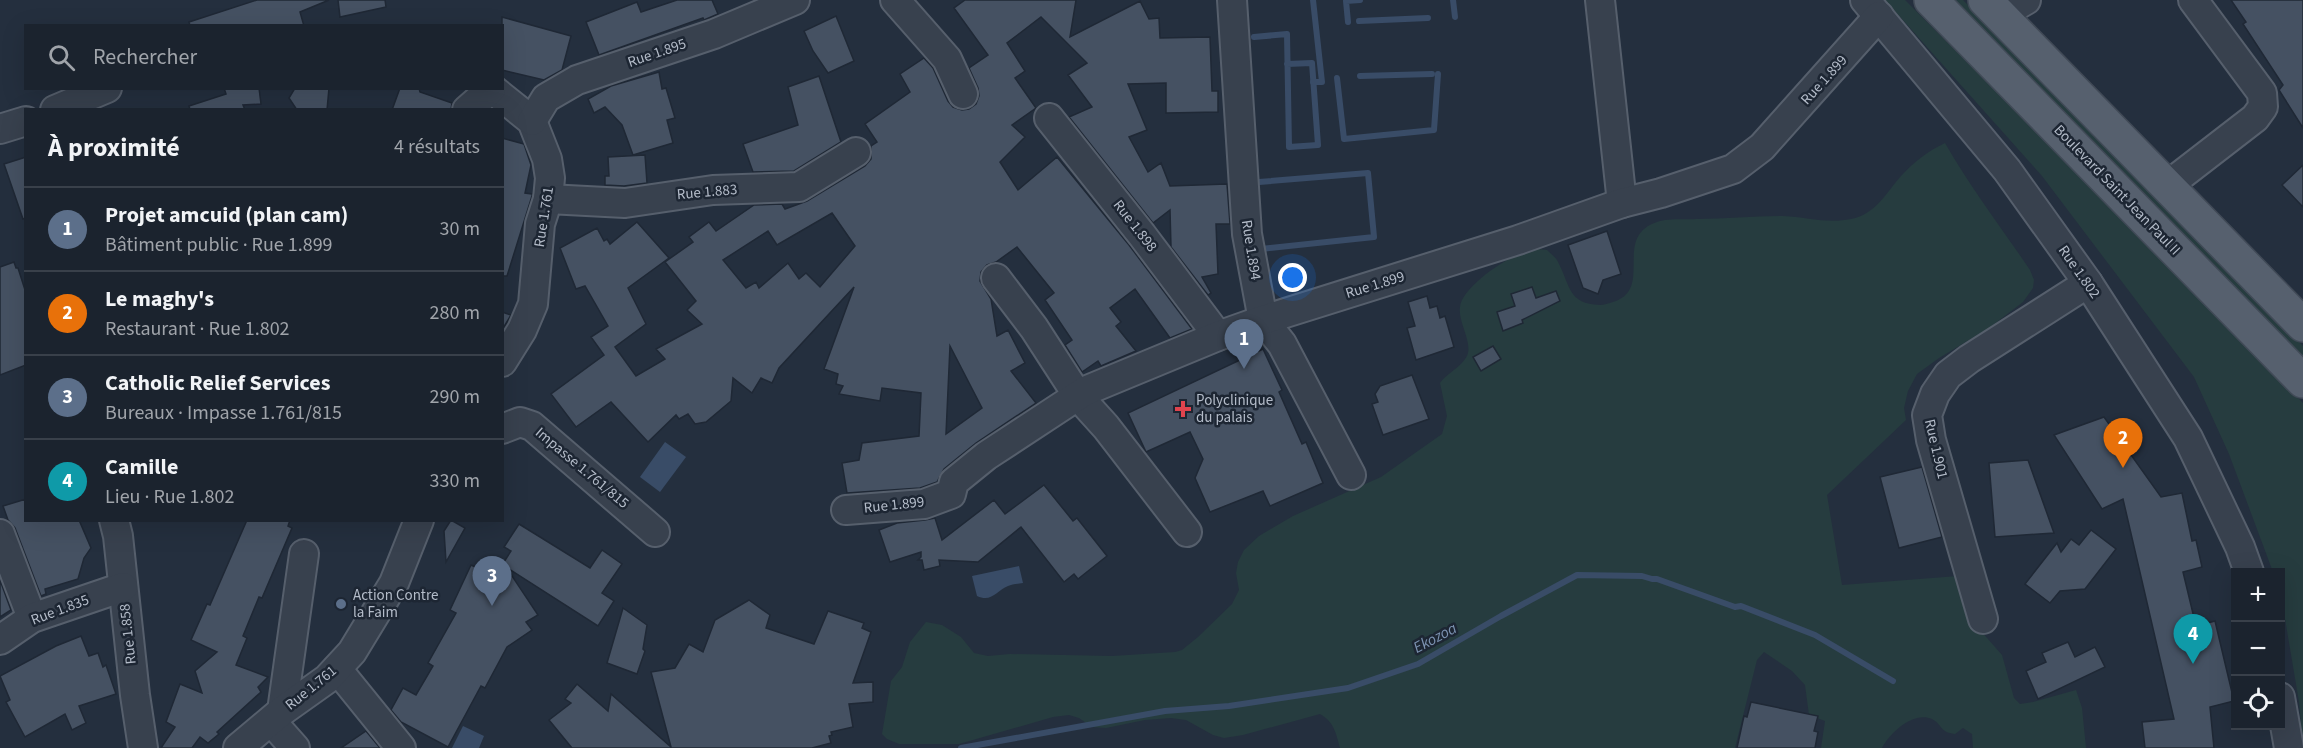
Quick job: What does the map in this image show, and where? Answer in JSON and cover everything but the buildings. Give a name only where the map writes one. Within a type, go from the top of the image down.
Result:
[{"type":"main road","name":"Boulevard Saint Jean Paul II","points":[[1931,0],[2303,381]]},
{"type":"main road","points":[[2004,5],[2167,186],[2303,325]]},
{"type":"street","name":"Rue 1.895","points":[[532,121],[546,98],[577,80],[714,34],[795,0]]},
{"type":"street","points":[[894,0],[948,59],[963,94]]},
{"type":"street","name":"Rue 1.894","points":[[1232,0],[1247,234],[1263,320],[1282,344],[1352,475]]},
{"type":"street","points":[[1600,0],[1622,203]]},
{"type":"street","points":[[2167,186],[2255,118],[2263,107],[2262,93],[2193,0]]},
{"type":"street","name":"Rue 1.899","points":[[846,510],[924,504],[951,494],[954,482],[987,456],[1078,396],[1218,336],[1518,240],[1622,203],[1661,193],[1733,169],[1762,147],[1844,58],[1872,8]]},
{"type":"street","name":"Rue 1.802","points":[[1872,8],[2007,170],[2088,283],[2188,438],[2240,547],[2247,568]]},
{"type":"street","points":[[61,108],[102,90]]},
{"type":"street","points":[[469,108],[490,90]]},
{"type":"street","points":[[492,90],[532,121]]},
{"type":"street","name":"Rue 1.898","points":[[1049,118],[1142,235],[1218,336]]},
{"type":"street","name":"Rue 1.761","points":[[504,359],[522,330],[533,304],[540,225],[548,199],[550,178],[547,159],[532,121]]},
{"type":"street","points":[[0,129],[24,122]]},
{"type":"street","name":"Rue 1.883","points":[[548,199],[625,203],[713,190],[799,187],[856,152]]},
{"type":"street","points":[[996,278],[1034,328],[1078,396],[1106,427],[1187,532]]},
{"type":"street","name":"Rue 1.901","points":[[1983,619],[1931,440],[1927,415],[1935,394],[1948,375],[1969,359],[2088,283]]},
{"type":"street","name":"Impasse 1.761/815","points":[[504,428],[520,422],[531,426],[655,532]]},
{"type":"street","name":"Rue 1.858","points":[[114,522],[143,748]]},
{"type":"street","name":"Rue 1.761","points":[[238,748],[327,679],[352,652],[394,583],[418,522]]},
{"type":"street","points":[[406,552],[436,522]]},
{"type":"street","points":[[0,534],[32,618]]},
{"type":"street","points":[[295,748],[277,716],[304,554]]},
{"type":"street","name":"Rue 1.835","points":[[0,640],[32,618],[123,587]]},
{"type":"street","points":[[337,669],[401,748]]},
{"type":"street","points":[[2285,725],[2289,748]]},
{"type":"green space","points":[[1885,0],[1905,0],[2303,403],[2303,748],[2299,702],[2285,619],[2285,568],[2272,568],[2229,454],[2194,377],[2042,176]]},
{"type":"green space","points":[[1952,0],[1963,0],[2303,346],[2303,359]]},
{"type":"green space","points":[[1945,143],[2030,270],[2034,280],[2033,288],[2023,302],[1989,328],[1917,374],[1908,391],[1904,408],[1906,420],[1827,495],[1842,585],[1958,576],[1973,622],[2002,655],[2014,698],[2020,704],[2076,690],[2082,708],[2086,748],[1973,748],[1972,734],[1963,728],[1955,734],[1950,733],[1932,719],[1925,717],[1910,721],[1896,730],[1882,748],[1821,748],[1825,721],[1809,715],[1805,685],[1792,671],[1764,652],[1757,660],[1735,748],[1340,748],[1331,724],[1320,714],[1224,738],[1213,735],[1186,720],[1171,718],[1145,720],[1106,728],[1092,727],[1079,718],[1069,715],[1053,717],[959,744],[899,744],[882,734],[891,681],[902,667],[910,642],[926,622],[942,625],[961,637],[974,653],[988,656],[1010,654],[1112,656],[1182,650],[1232,604],[1239,590],[1236,573],[1238,562],[1244,550],[1259,536],[1293,516],[1381,477],[1442,434],[1447,416],[1440,383],[1463,361],[1468,353],[1468,342],[1460,313],[1463,299],[1479,280],[1514,256],[1534,249],[1547,250],[1558,262],[1568,286],[1576,297],[1590,304],[1606,304],[1625,296],[1631,287],[1636,242],[1641,232],[1652,224],[1668,220],[1772,216],[1825,221],[1851,219],[1874,208],[1911,166],[1927,153]]},
{"type":"water","points":[[665,442],[686,457],[660,492],[640,477]]},
{"type":"water","points":[[1019,566],[1023,583],[1008,586],[987,598],[977,596],[972,576]]},
{"type":"water","points":[[463,726],[484,736],[479,748],[452,748]]},
{"type":"waterway","points":[[1313,0],[1322,82],[1313,82]]},
{"type":"waterway","points":[[1348,22],[1346,1],[1360,0]]},
{"type":"waterway","points":[[1453,0],[1455,17]]},
{"type":"waterway","points":[[1359,21],[1428,18]]},
{"type":"waterway","points":[[1254,37],[1287,34],[1289,147],[1318,145],[1312,63],[1287,64]]},
{"type":"waterway","points":[[1360,76],[1432,74]]},
{"type":"waterway","points":[[1337,78],[1344,139],[1434,130],[1438,74]]},
{"type":"waterway","points":[[1259,182],[1368,173],[1374,237],[1261,249]]},
{"type":"waterway","name":"Ekozoa","points":[[961,748],[1165,711],[1229,706],[1348,688],[1418,664],[1577,575],[1642,576],[1657,579],[1735,607],[1741,606],[1815,635],[1893,681]]},
{"type":"place","name":"Projet amcuid (plan cam)","points":[[1244,369]]},
{"type":"place","name":"Polyclinique du palais","points":[[1183,409]]},
{"type":"place","name":"Le maghy's","points":[[2123,468]]},
{"type":"place","name":"Action Contre la Faim","points":[[341,604]]},
{"type":"place","name":"Catholic Relief Services","points":[[492,606]]},
{"type":"place","name":"Camille","points":[[2193,664]]}]
